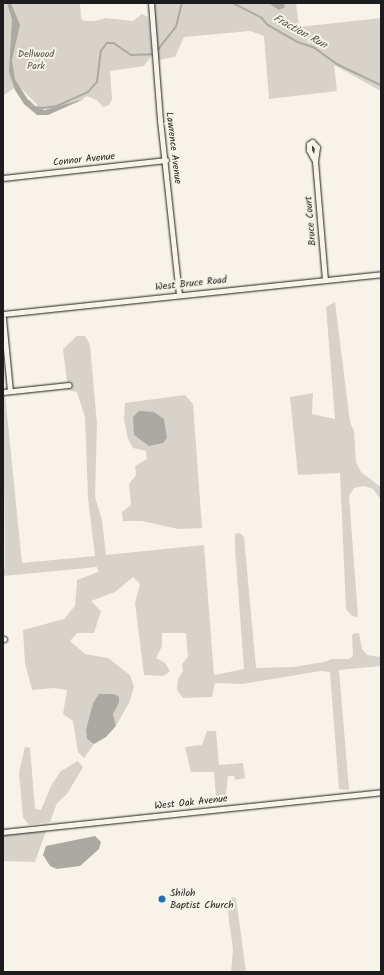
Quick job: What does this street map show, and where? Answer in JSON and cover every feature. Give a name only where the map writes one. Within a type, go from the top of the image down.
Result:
[{"type":"street","name":"Lawrence Avenue","points":[[151,3],[154,50],[179,294]]},
{"type":"street","name":"Connor Avenue","points":[[3,178],[166,160]]},
{"type":"street","name":"Bruce Court","points":[[315,161],[325,279]]},
{"type":"street","name":"West Bruce Road","points":[[3,314],[179,294],[381,274]]},
{"type":"street","points":[[3,318],[10,391]]},
{"type":"street","points":[[3,392],[68,385]]},
{"type":"street","name":"West Oak Avenue","points":[[3,832],[381,792]]},
{"type":"green space","name":"Dellwood Park","points":[[3,3],[80,3],[81,18],[84,21],[96,21],[105,18],[133,21],[142,14],[148,17],[152,55],[144,66],[110,71],[112,99],[109,105],[103,107],[98,101],[87,96],[76,103],[41,109],[23,90],[14,88],[3,96]]},
{"type":"green space","points":[[154,3],[296,3],[299,27],[381,18],[381,91],[334,65],[337,91],[269,99],[264,36],[250,31],[184,37],[175,57],[158,60]]},
{"type":"green space","points":[[335,302],[350,422],[354,431],[356,462],[361,472],[381,487],[381,500],[373,489],[364,486],[354,488],[349,496],[358,617],[352,616],[346,609],[340,473],[298,475],[290,397],[313,393],[312,414],[335,419],[326,307]]},
{"type":"green space","points":[[77,336],[85,336],[90,345],[97,424],[95,497],[102,520],[106,555],[204,545],[214,675],[244,669],[235,547],[235,534],[240,533],[244,537],[256,668],[293,667],[324,662],[332,659],[349,659],[353,656],[352,635],[355,633],[359,633],[362,649],[367,655],[381,657],[381,666],[339,670],[349,790],[339,789],[330,672],[321,671],[242,684],[215,683],[212,697],[183,698],[177,690],[178,679],[183,671],[182,664],[188,657],[186,633],[162,633],[162,646],[156,658],[165,663],[170,671],[163,676],[144,675],[135,603],[140,584],[133,577],[115,592],[91,601],[101,611],[94,633],[77,633],[70,641],[85,654],[108,658],[130,675],[134,687],[129,703],[116,726],[113,714],[119,703],[93,703],[86,735],[94,744],[84,758],[78,752],[73,721],[63,714],[67,690],[54,688],[32,690],[25,663],[23,630],[64,619],[75,606],[77,580],[98,572],[97,567],[3,576],[5,565],[3,394],[5,394],[22,563],[95,556],[88,498],[85,417],[77,392],[68,390],[63,349]]},
{"type":"green space","points":[[185,395],[193,404],[202,528],[178,529],[142,521],[123,521],[122,512],[131,505],[129,484],[136,475],[135,466],[147,459],[146,451],[133,448],[128,439],[124,420],[125,403]]},
{"type":"green space","points":[[207,731],[216,731],[219,765],[243,763],[245,778],[235,780],[234,776],[228,776],[226,794],[221,799],[216,797],[214,772],[191,772],[185,747],[202,745]]},
{"type":"green space","points":[[25,747],[30,748],[35,809],[41,810],[52,784],[61,771],[78,761],[83,767],[67,794],[57,803],[50,822],[29,825],[23,817],[19,773]]},
{"type":"green space","points":[[46,831],[35,862],[3,861],[3,835]]},
{"type":"green space","points":[[231,897],[236,898],[246,972],[231,972],[233,949],[228,914]]},
{"type":"shaded area","points":[[7,3],[11,3],[20,25],[12,60],[14,78],[32,106],[45,110],[84,99],[48,115],[37,115],[24,104],[15,90],[9,72],[12,19]]},
{"type":"shaded area","points":[[268,3],[284,3],[285,7],[279,10]]},
{"type":"shaded area","points":[[139,411],[154,412],[164,419],[167,438],[163,443],[149,446],[134,435],[133,417]]},
{"type":"shaded area","points":[[99,694],[114,694],[119,697],[119,703],[113,714],[116,726],[106,737],[94,744],[87,739],[86,730],[93,703]]},
{"type":"shaded area","points":[[95,836],[101,842],[99,849],[80,866],[57,869],[50,866],[43,855],[46,846]]},
{"type":"waterway","name":"Fraction Run","points":[[157,51],[176,27],[182,3]]},
{"type":"waterway","name":"Fraction Run","points":[[233,3],[262,18],[268,25],[298,42],[315,48],[337,64],[381,85]]},
{"type":"waterway","name":"Fraction Run","points":[[29,101],[35,107],[43,108],[57,106],[88,92],[97,82],[101,51],[107,43],[114,43],[131,55],[154,54]]},
{"type":"waterway","name":"Fraction Run","points":[[12,64],[15,82]]},
{"type":"place","name":"Shiloh Baptist Church","points":[[162,899]]}]
